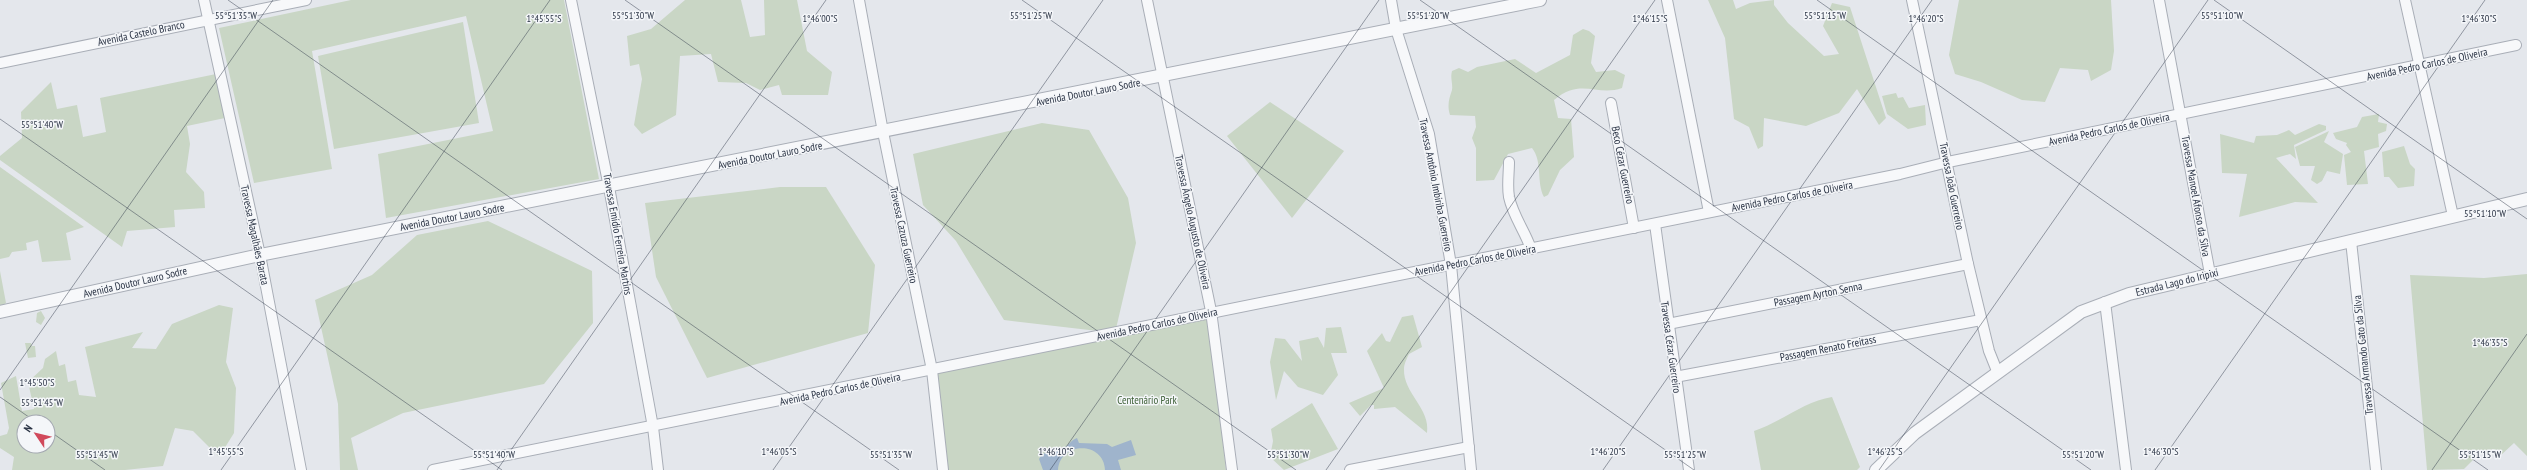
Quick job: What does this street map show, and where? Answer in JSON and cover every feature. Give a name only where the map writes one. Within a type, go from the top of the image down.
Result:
[{"type":"street","name":"Travessa Magalhães Barata","points":[[204,0],[260,254],[301,470]]},
{"type":"street","name":"Avenida Castelo Branco","points":[[0,63],[306,0]]},
{"type":"street","name":"Travessa Emídio Ferreira Martins","points":[[571,0],[609,187],[653,427],[658,470]]},
{"type":"street","name":"Travessa Cazuza Guerreiro","points":[[859,0],[883,132],[932,370],[943,470]]},
{"type":"street","name":"Travessa Ângelo Augusto de Oliveira","points":[[1147,0],[1211,311],[1232,470]]},
{"type":"street","name":"Travessa Antônio Imbiriba Guerreiro","points":[[1391,0],[1396,29],[1429,134],[1451,265],[1471,470]]},
{"type":"street","name":"Avenida Doutor Lauro Sodre","points":[[0,312],[260,254],[609,187],[1162,77],[1291,48],[1396,29],[1540,0]]},
{"type":"street","points":[[1667,0],[1709,212]]},
{"type":"street","name":"Travessa João Guerreiro","points":[[1912,0],[1948,162],[1968,264],[1981,320],[1997,371]]},
{"type":"street","name":"Travessa Manoel Afonso da Silva","points":[[2159,0],[2210,274]]},
{"type":"street","points":[[2405,0],[2453,216]]},
{"type":"street","name":"Avenida Pedro Carlos de Oliveira","points":[[432,470],[653,427],[1211,311],[1655,224],[2516,45]]},
{"type":"street","name":"Beco Cézar Guerreiro","points":[[1611,102],[1634,228]]},
{"type":"street","points":[[1509,162],[1509,196],[1518,223],[1526,233],[1530,249]]},
{"type":"street","name":"Estrada Lago do Iripixi","points":[[1876,470],[1915,432],[1997,371],[2081,312],[2105,302],[2210,274],[2527,199]]},
{"type":"street","name":"Travessa Cézar Guerreiro","points":[[1655,224],[1689,470]]},
{"type":"street","name":"Travessa Armando Gato da Silva","points":[[2350,241],[2376,470]]},
{"type":"street","name":"Passagem Ayrton Senna","points":[[1668,324],[1968,264]]},
{"type":"street","points":[[2105,302],[2126,470]]},
{"type":"street","name":"Passagem Renato Freitass","points":[[1676,377],[1981,320]]},
{"type":"street","points":[[1350,470],[1469,447]]},
{"type":"green space","points":[[351,0],[564,0],[599,179],[386,218],[378,154],[493,131],[466,16],[312,51],[332,169],[254,183],[219,28]]},
{"type":"green space","points":[[685,0],[741,0],[750,37],[765,35],[764,0],[797,0],[807,51],[832,72],[828,95],[782,95],[779,85],[760,90],[746,83],[718,82],[711,54],[680,56],[676,115],[642,134],[634,125],[642,79],[639,64],[630,66],[627,36],[651,29]]},
{"type":"green space","points":[[1708,0],[1733,0],[1736,9],[1750,3],[1774,0],[1774,5],[1788,23],[1824,56],[1839,54],[1823,26],[1832,3],[1850,7],[1886,118],[1879,125],[1857,89],[1839,113],[1806,126],[1764,118],[1763,146],[1758,149],[1749,127],[1734,119],[1725,38]]},
{"type":"green space","points":[[1959,0],[2111,0],[2114,51],[2111,70],[2091,81],[2088,70],[2060,68],[2045,102],[2022,100],[1981,82],[1955,74],[1949,55]]},
{"type":"green space","points":[[463,22],[479,123],[334,149],[318,56]]},
{"type":"green space","points":[[1583,29],[1589,31],[1595,36],[1591,63],[1596,72],[1615,70],[1625,75],[1622,88],[1605,90],[1581,88],[1564,93],[1554,100],[1558,118],[1571,119],[1574,157],[1560,170],[1548,195],[1544,197],[1540,185],[1539,166],[1532,148],[1508,154],[1494,180],[1476,181],[1476,148],[1472,138],[1476,127],[1475,116],[1450,115],[1449,99],[1452,90],[1452,71],[1459,68],[1468,72],[1477,67],[1515,59],[1536,73],[1570,55],[1573,35]]},
{"type":"green space","points":[[216,74],[225,118],[187,126],[190,144],[186,172],[204,192],[205,208],[174,210],[175,227],[127,231],[122,247],[0,160],[0,156],[22,138],[21,112],[51,82],[57,109],[77,105],[83,137],[106,132],[100,98]]},
{"type":"green space","points":[[1896,93],[1898,98],[1903,97],[1909,108],[1925,105],[1926,125],[1908,129],[1887,114],[1882,96]]},
{"type":"green space","points":[[1270,102],[1344,151],[1292,218],[1227,136]]},
{"type":"green space","points":[[2379,114],[2378,122],[2387,124],[2386,131],[2378,134],[2379,147],[2364,151],[2368,184],[2347,185],[2344,155],[2351,152],[2346,145],[2347,143],[2336,139],[2333,133],[2357,127],[2362,117]]},
{"type":"green space","points":[[1042,123],[1089,130],[1128,198],[1136,243],[1115,333],[1004,320],[956,241],[923,205],[913,154]]},
{"type":"green space","points":[[2319,124],[2326,126],[2326,130],[2294,145],[2296,159],[2290,154],[2276,158],[2318,203],[2295,202],[2239,217],[2247,174],[2222,173],[2220,134],[2254,143],[2256,136],[2277,135],[2289,130],[2295,135]]},
{"type":"green space","points":[[2329,131],[2324,142],[2343,154],[2340,174],[2327,171],[2322,181],[2317,184],[2311,180],[2315,166],[2300,166],[2295,147]]},
{"type":"green space","points":[[2404,146],[2410,164],[2415,169],[2414,186],[2398,188],[2389,177],[2384,177],[2382,152]]},
{"type":"green space","points":[[0,167],[84,227],[66,233],[71,260],[42,262],[38,240],[26,243],[27,250],[12,252],[9,257],[0,259]]},
{"type":"green space","points":[[780,187],[826,187],[875,265],[868,333],[707,378],[656,277],[645,203]]},
{"type":"green space","points":[[488,221],[592,271],[593,323],[544,384],[403,413],[351,438],[358,470],[340,470],[338,404],[315,300],[372,275],[417,235]]},
{"type":"green space","points":[[0,271],[6,303],[0,307]]},
{"type":"green space","points":[[2527,274],[2527,456],[2514,443],[2501,455],[2480,453],[2464,469],[2427,470],[2410,275],[2484,278]]},
{"type":"green space","points":[[219,305],[233,308],[226,362],[236,388],[234,433],[219,457],[193,431],[175,428],[163,466],[125,470],[12,470],[14,457],[0,448],[0,436],[7,434],[9,428],[1,383],[16,376],[22,411],[34,409],[28,382],[43,368],[45,359],[56,351],[59,366],[65,364],[68,382],[76,380],[79,395],[96,397],[85,347],[143,332],[132,348],[156,349],[172,324]]},
{"type":"green space","points":[[41,311],[45,318],[41,325],[36,322],[37,313]]},
{"type":"green space","points":[[1413,315],[1422,347],[1409,354],[1404,367],[1405,378],[1425,416],[1427,433],[1395,407],[1374,409],[1374,405],[1371,405],[1360,416],[1349,403],[1384,388],[1367,351],[1382,333],[1386,341],[1390,342],[1402,317]]},
{"type":"green space","name":"Centenário Park","points":[[1209,316],[1226,470],[947,470],[937,373]]},
{"type":"green space","points":[[1341,327],[1347,353],[1331,353],[1338,375],[1323,395],[1298,387],[1284,371],[1276,400],[1270,362],[1275,338],[1285,339],[1302,361],[1299,341],[1318,337],[1324,348],[1326,328]]},
{"type":"green space","points":[[25,343],[31,343],[32,346],[35,346],[36,357],[28,358]]},
{"type":"green space","points":[[1832,397],[1860,467],[1857,470],[1761,470],[1754,431],[1812,403]]},
{"type":"green space","points":[[1312,403],[1338,449],[1284,470],[1270,457],[1273,441],[1271,429]]},
{"type":"water","points":[[1077,438],[1079,443],[1107,444],[1112,447],[1131,440],[1136,455],[1118,460],[1121,470],[1105,470],[1103,460],[1098,454],[1082,448],[1073,450],[1066,454],[1061,460],[1058,470],[1043,470],[1039,459],[1041,456],[1047,452],[1064,448]]}]
